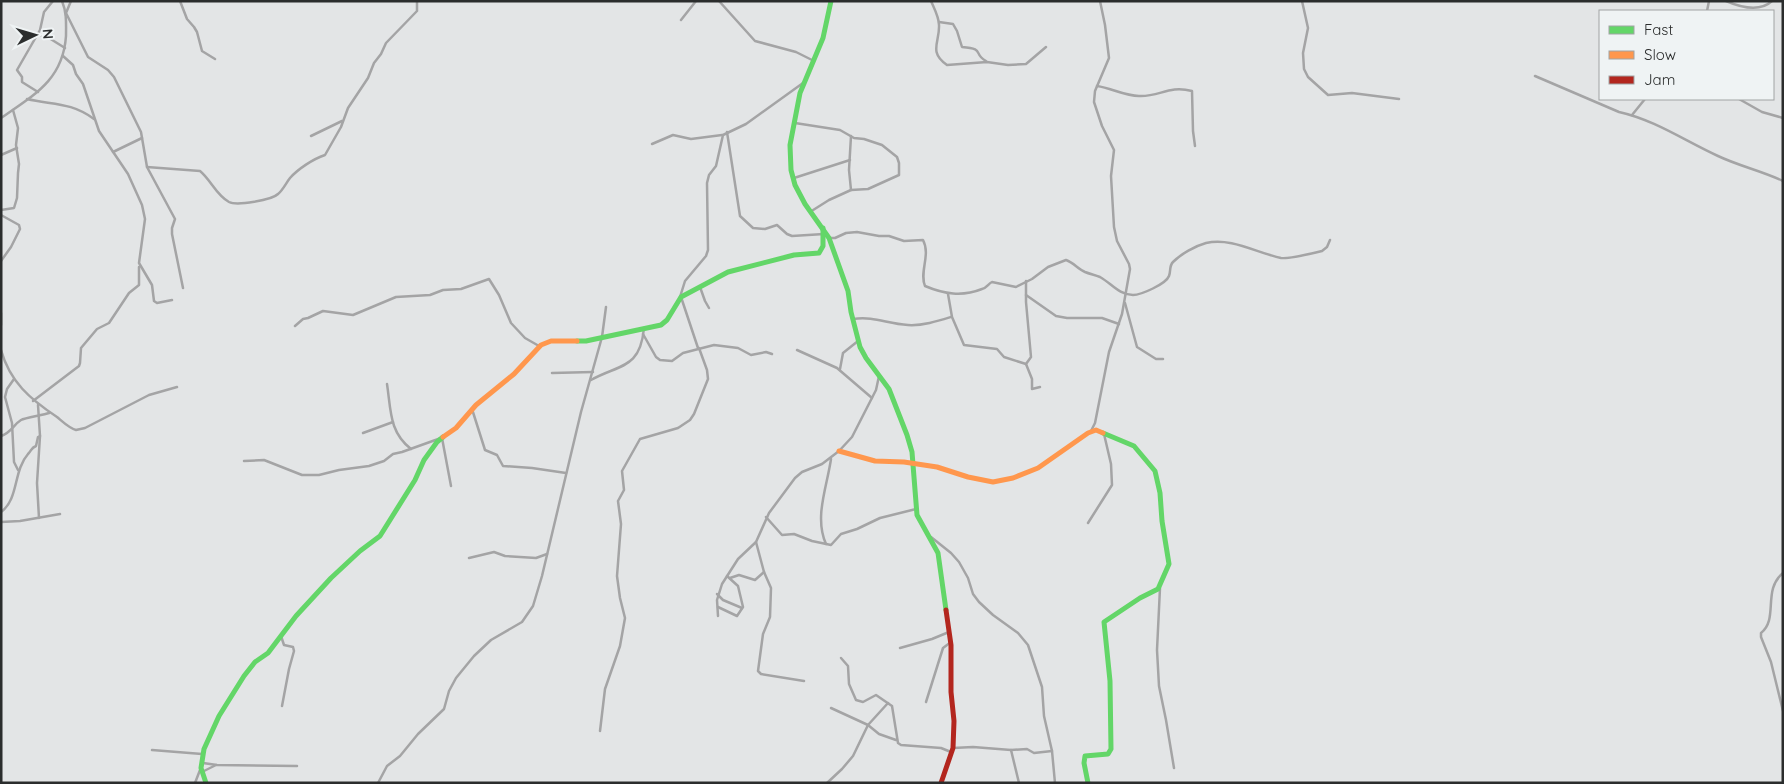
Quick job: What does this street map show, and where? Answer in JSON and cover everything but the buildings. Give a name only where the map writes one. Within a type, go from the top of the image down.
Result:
[{"type":"street","points":[[38,92],[22,82],[22,77],[17,70],[38,34],[43,23],[44,14],[53,1]]},
{"type":"street","points":[[62,1],[88,57],[108,70],[114,77],[142,138],[147,167],[175,219],[172,234],[183,288]]},
{"type":"street","points":[[1,118],[38,92],[59,68],[65,48],[66,13],[71,1]]},
{"type":"street","points":[[180,1],[187,19],[197,32],[202,50],[215,60]]},
{"type":"street","points":[[147,167],[200,171],[215,190],[233,203],[240,204],[279,194],[292,176],[315,158],[325,156],[341,128],[348,108],[368,78],[374,63],[387,42],[417,11],[417,1]]},
{"type":"street","points":[[681,20],[696,1]]},
{"type":"street","points":[[719,1],[755,41],[796,52],[814,61]]},
{"type":"street","points":[[831,1],[823,38],[803,83],[790,147],[793,178],[801,197],[829,238],[848,290],[858,341],[866,358],[889,389],[895,402],[909,442],[919,522],[930,536],[959,562],[968,578],[973,594],[979,602],[993,615],[1018,632],[1026,642],[1042,687],[1044,720],[1052,752],[1055,783]]},
{"type":"street","points":[[931,1],[939,22],[936,53],[948,65],[987,62],[1008,65],[1026,64],[1046,47]]},
{"type":"street","points":[[1091,431],[1097,416],[1109,352],[1125,301],[1130,265],[1117,241],[1113,218],[1112,176],[1114,152],[1096,112],[1094,96],[1109,56],[1100,1]]},
{"type":"street","points":[[1302,1],[1308,28],[1303,53],[1303,64],[1308,77],[1328,95],[1352,93],[1399,99]]},
{"type":"street","points":[[1726,1],[1739,7],[1748,8],[1765,5],[1772,1]]},
{"type":"street","points":[[939,22],[953,24],[958,32],[962,47],[975,48],[982,59],[987,62]]},
{"type":"street","points":[[38,34],[49,38],[65,48]]},
{"type":"street","points":[[33,401],[79,366],[80,348],[97,329],[109,323],[128,293],[139,286],[139,259],[144,226],[144,210],[128,174],[99,131],[83,84],[76,74],[73,65],[63,56]]},
{"type":"street","points":[[1535,76],[1619,112],[1632,115],[1716,155],[1783,181]]},
{"type":"street","points":[[652,144],[673,135],[691,140],[723,135],[746,124],[803,83]]},
{"type":"street","points":[[1097,86],[1139,96],[1159,94],[1176,88],[1192,91],[1192,131],[1195,146]]},
{"type":"street","points":[[28,99],[43,103],[60,104],[79,110],[94,119]]},
{"type":"street","points":[[1632,115],[1644,100]]},
{"type":"street","points":[[1741,100],[1762,112],[1783,118]]},
{"type":"street","points":[[1,210],[14,208],[16,204],[20,164],[17,148],[18,128],[13,110]]},
{"type":"street","points":[[311,136],[343,120]]},
{"type":"street","points":[[795,123],[838,130],[854,138],[882,145],[891,150],[899,161],[897,177],[871,188],[851,190],[810,212]]},
{"type":"street","points":[[727,132],[738,191],[739,213],[743,220],[753,228],[765,229],[776,225],[792,236],[823,231]]},
{"type":"street","points":[[195,783],[201,768],[202,754],[219,716],[244,676],[255,662],[268,653],[281,634],[344,565],[380,536],[415,480],[427,455],[437,442],[456,428],[494,389],[514,374],[539,346],[551,341],[579,342],[644,331],[665,323],[680,298],[686,281],[706,256],[708,250],[707,183],[709,175],[716,166],[723,135]]},
{"type":"street","points":[[851,136],[849,178],[851,190]]},
{"type":"street","points":[[113,152],[142,138]]},
{"type":"street","points":[[1,155],[17,148]]},
{"type":"street","points":[[793,178],[850,160]]},
{"type":"street","points":[[1,215],[19,225],[20,229],[1,261]]},
{"type":"street","points":[[680,298],[731,271],[794,255],[817,254],[822,249],[823,231]]},
{"type":"street","points":[[829,238],[837,238],[846,233],[857,232],[889,236],[904,241],[923,240],[927,256],[923,276],[924,284],[948,294],[984,289],[992,282],[1013,288],[1032,279],[1048,267],[1066,260],[1075,264],[1084,272],[1099,277],[1126,294],[1137,294],[1162,284],[1169,276],[1170,267],[1173,262],[1192,249],[1204,244],[1214,242],[1228,243],[1283,258],[1322,251],[1327,247],[1330,240]]},
{"type":"street","points":[[139,266],[150,281],[155,303],[172,300]]},
{"type":"street","points":[[295,326],[303,319],[322,311],[351,316],[396,297],[430,295],[443,290],[460,289],[490,279],[511,323],[525,338],[539,346]]},
{"type":"street","points":[[1026,281],[1031,357],[1026,364]]},
{"type":"street","points":[[700,287],[704,301],[709,308]]},
{"type":"street","points":[[948,294],[952,317],[964,345],[996,349],[1004,358],[1026,364]]},
{"type":"street","points":[[1026,295],[1056,316],[1067,318],[1102,318],[1119,324]]},
{"type":"street","points":[[600,731],[605,689],[620,646],[625,618],[620,598],[617,569],[621,529],[618,500],[624,488],[622,470],[640,438],[675,429],[690,420],[708,379],[707,370],[680,298]]},
{"type":"street","points":[[1125,301],[1137,347],[1156,358],[1163,359]]},
{"type":"street","points":[[378,783],[387,766],[400,756],[418,734],[444,709],[456,678],[474,656],[491,640],[525,619],[534,602],[602,337],[606,307]]},
{"type":"street","points":[[1,313],[1,326]]},
{"type":"street","points":[[853,319],[871,318],[914,326],[952,317]]},
{"type":"street","points":[[644,331],[653,353],[660,360],[672,361],[683,352],[714,345],[738,348],[751,354],[766,352],[772,354]]},
{"type":"street","points":[[591,380],[616,370],[629,362],[640,350],[644,331]]},
{"type":"street","points":[[840,370],[843,353],[858,341]]},
{"type":"street","points":[[1,350],[14,379],[33,401],[72,429],[80,430],[149,395],[177,387]]},
{"type":"street","points":[[796,350],[829,363],[840,370],[872,398]]},
{"type":"street","points":[[1026,364],[1032,379],[1032,389],[1040,387]]},
{"type":"street","points":[[552,373],[593,372]]},
{"type":"street","points":[[718,616],[717,594],[729,577],[738,559],[756,542],[766,517],[799,474],[819,466],[831,458],[856,431],[878,385],[879,374]]},
{"type":"street","points":[[14,379],[7,389],[6,397],[12,430],[13,459],[18,470]]},
{"type":"street","points":[[387,384],[393,422],[398,437],[411,449]]},
{"type":"street","points":[[38,405],[40,436],[39,518]]},
{"type":"street","points":[[472,410],[485,450],[497,454],[503,466],[532,468],[566,474]]},
{"type":"street","points":[[1,436],[12,430],[21,420],[49,413]]},
{"type":"street","points":[[362,433],[393,422]]},
{"type":"street","points":[[839,451],[871,460],[942,468],[989,481],[1003,480],[1038,468],[1091,431],[1096,430],[1134,446],[1156,473],[1169,564],[1160,586],[1157,631],[1159,686],[1174,768]]},
{"type":"street","points":[[1088,523],[1112,485],[1112,464],[1104,434]]},
{"type":"street","points":[[1,512],[11,501],[18,470],[24,458],[32,447],[36,446],[40,436]]},
{"type":"street","points":[[244,461],[264,460],[310,476],[365,467],[384,461],[393,454],[442,438]]},
{"type":"street","points":[[442,438],[451,486]]},
{"type":"street","points":[[826,544],[822,532],[821,513],[831,458]]},
{"type":"street","points":[[766,517],[782,535],[794,534],[812,541],[832,544],[841,534],[880,518],[916,509]]},
{"type":"street","points":[[1,522],[60,514]]},
{"type":"street","points":[[930,536],[940,561],[943,598],[949,632],[954,728],[953,750],[941,783]]},
{"type":"street","points":[[756,542],[770,587],[770,616],[763,634],[758,671],[761,674],[804,681]]},
{"type":"street","points":[[469,558],[494,552],[505,556],[536,558],[547,554]]},
{"type":"street","points":[[729,577],[739,575],[755,580],[764,572]]},
{"type":"street","points":[[1783,573],[1778,577],[1772,589],[1768,627],[1761,633],[1771,662],[1783,711]]},
{"type":"street","points":[[717,607],[737,616],[743,608],[739,590],[729,577]]},
{"type":"street","points":[[1088,783],[1084,764],[1085,756],[1108,754],[1111,749],[1110,681],[1104,622],[1143,596],[1155,591],[1160,586]]},
{"type":"street","points":[[717,594],[723,600],[743,608]]},
{"type":"street","points":[[900,648],[949,632]]},
{"type":"street","points":[[281,634],[284,645],[292,647],[294,651],[282,706]]},
{"type":"street","points":[[926,702],[943,648],[950,642]]},
{"type":"street","points":[[841,658],[848,666],[848,682],[856,700],[863,702],[876,695],[893,709],[896,740]]},
{"type":"street","points":[[827,783],[853,756],[868,725],[888,703]]},
{"type":"street","points":[[831,708],[868,725],[879,734],[896,740],[902,745],[953,750],[969,747],[1011,750],[1027,749],[1034,753],[1052,752]]},
{"type":"street","points":[[152,750],[202,754]]},
{"type":"street","points":[[1011,750],[1019,783]]},
{"type":"street","points":[[201,768],[217,765],[297,766]]},
{"type":"street","points":[[201,768],[217,765]]},
{"type":"street","points":[[201,768],[206,783]]},
{"type":"street","points":[[831,778],[835,783]]},
{"type":"traffic: fast","points":[[831,1],[823,38],[800,93],[790,145],[791,170],[795,185],[805,204],[829,238],[848,291],[860,347],[889,389],[907,435],[912,452],[917,515],[938,553],[946,610]]},
{"type":"traffic: fast","points":[[577,341],[586,341],[661,325],[667,320],[681,297],[728,272],[794,255],[819,253],[823,246],[823,228]]},
{"type":"traffic: fast","points":[[1088,783],[1084,763],[1085,756],[1108,754],[1111,749],[1110,681],[1104,622],[1140,598],[1158,589],[1169,564],[1162,521],[1160,493],[1155,471],[1134,446],[1103,433]]},
{"type":"traffic: fast","points":[[206,783],[201,768],[204,749],[219,716],[244,676],[255,662],[268,653],[296,616],[331,578],[360,551],[380,536],[415,480],[424,460],[443,437]]},
{"type":"traffic: slow","points":[[443,437],[456,428],[476,405],[514,374],[541,345],[551,341],[577,341]]},
{"type":"traffic: slow","points":[[839,451],[875,461],[904,462],[937,467],[968,477],[993,482],[1013,478],[1038,468],[1088,433],[1096,430],[1103,433]]},
{"type":"traffic: jam","points":[[941,783],[953,748],[954,721],[951,692],[951,645],[946,610]]}]
